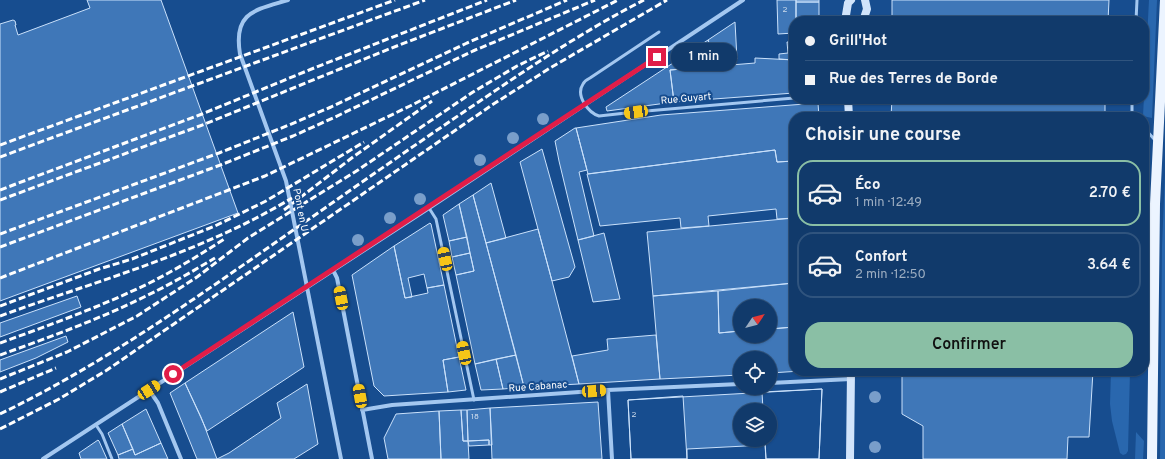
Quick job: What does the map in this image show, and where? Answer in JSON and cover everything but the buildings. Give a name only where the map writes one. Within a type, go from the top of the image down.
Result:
[{"type":"main road","points":[[1152,459],[1154,263],[1165,0]]},
{"type":"street","name":"Pont en U","points":[[288,0],[262,8],[250,14],[242,21],[238,40],[240,54],[286,181],[341,459]]},
{"type":"street","points":[[44,459],[429,208],[743,0]]},
{"type":"street","points":[[846,16],[850,0]]},
{"type":"street","points":[[864,16],[866,9],[865,0]]},
{"type":"street","points":[[333,270],[337,278],[372,459]]},
{"type":"street","points":[[777,382],[841,376]]},
{"type":"street","points":[[850,459],[851,376]]},
{"type":"street","name":"Rue Cabanac","points":[[362,410],[392,405],[608,390],[733,384]]},
{"type":"street","points":[[149,390],[158,403],[181,459]]},
{"type":"street","points":[[608,390],[612,459]]},
{"type":"lane","points":[[1136,16],[1137,0]]},
{"type":"lane","points":[[585,104],[580,92],[583,84],[659,32]]},
{"type":"lane","name":"Rue Guyart","points":[[585,104],[591,112],[599,116],[789,98]]},
{"type":"lane","points":[[1149,134],[1158,144]]},
{"type":"lane","points":[[429,208],[436,219],[474,400]]},
{"type":"lane","points":[[96,425],[102,434],[112,459]]},
{"type":"shaded area","points":[[1149,0],[1157,0],[1152,118],[1149,117],[1149,112],[1143,112],[1144,104],[1149,104]]},
{"type":"shaded area","points":[[1165,175],[1165,459],[1160,459],[1162,246]]},
{"type":"shaded area","points":[[1111,376],[1130,376],[1128,451],[1123,455],[1120,453],[1112,421],[1110,404]]},
{"type":"shaded area","points":[[1136,432],[1144,441],[1143,459],[1135,459]]},
{"type":"railway","points":[[0,145],[395,0]]},
{"type":"railway","points":[[0,157],[425,0]]},
{"type":"railway","points":[[0,190],[202,114],[487,0]]},
{"type":"railway","points":[[0,200],[205,124],[389,49],[516,0]]},
{"type":"railway","points":[[0,234],[219,153],[289,125],[331,107],[467,43],[567,0]]},
{"type":"railway","points":[[0,247],[223,164],[293,136],[473,51],[595,0]]},
{"type":"railway","points":[[0,278],[265,176],[410,106],[618,0]]},
{"type":"railway","points":[[0,414],[64,380],[156,324],[520,74],[581,35],[644,0]]},
{"type":"railway","points":[[0,429],[59,399],[107,370],[492,105],[550,68],[667,0]]},
{"type":"railway","points":[[0,379],[67,352],[137,316],[197,277],[248,238],[358,170],[473,92],[517,66],[548,51]]},
{"type":"railway","points":[[284,210],[353,157],[432,101]]},
{"type":"railway","points":[[0,306],[99,269],[132,259],[215,226],[266,201],[364,142]]},
{"type":"railway","points":[[0,316],[186,250],[222,235],[292,198]]},
{"type":"railway","points":[[0,343],[53,324],[122,296],[161,277],[226,238]]},
{"type":"railway","points":[[0,355],[93,320],[130,304],[190,273],[215,258]]},
{"type":"railway","points":[[0,392],[56,368]]},
{"type":"route","points":[[173,374],[429,208],[657,57]]}]
